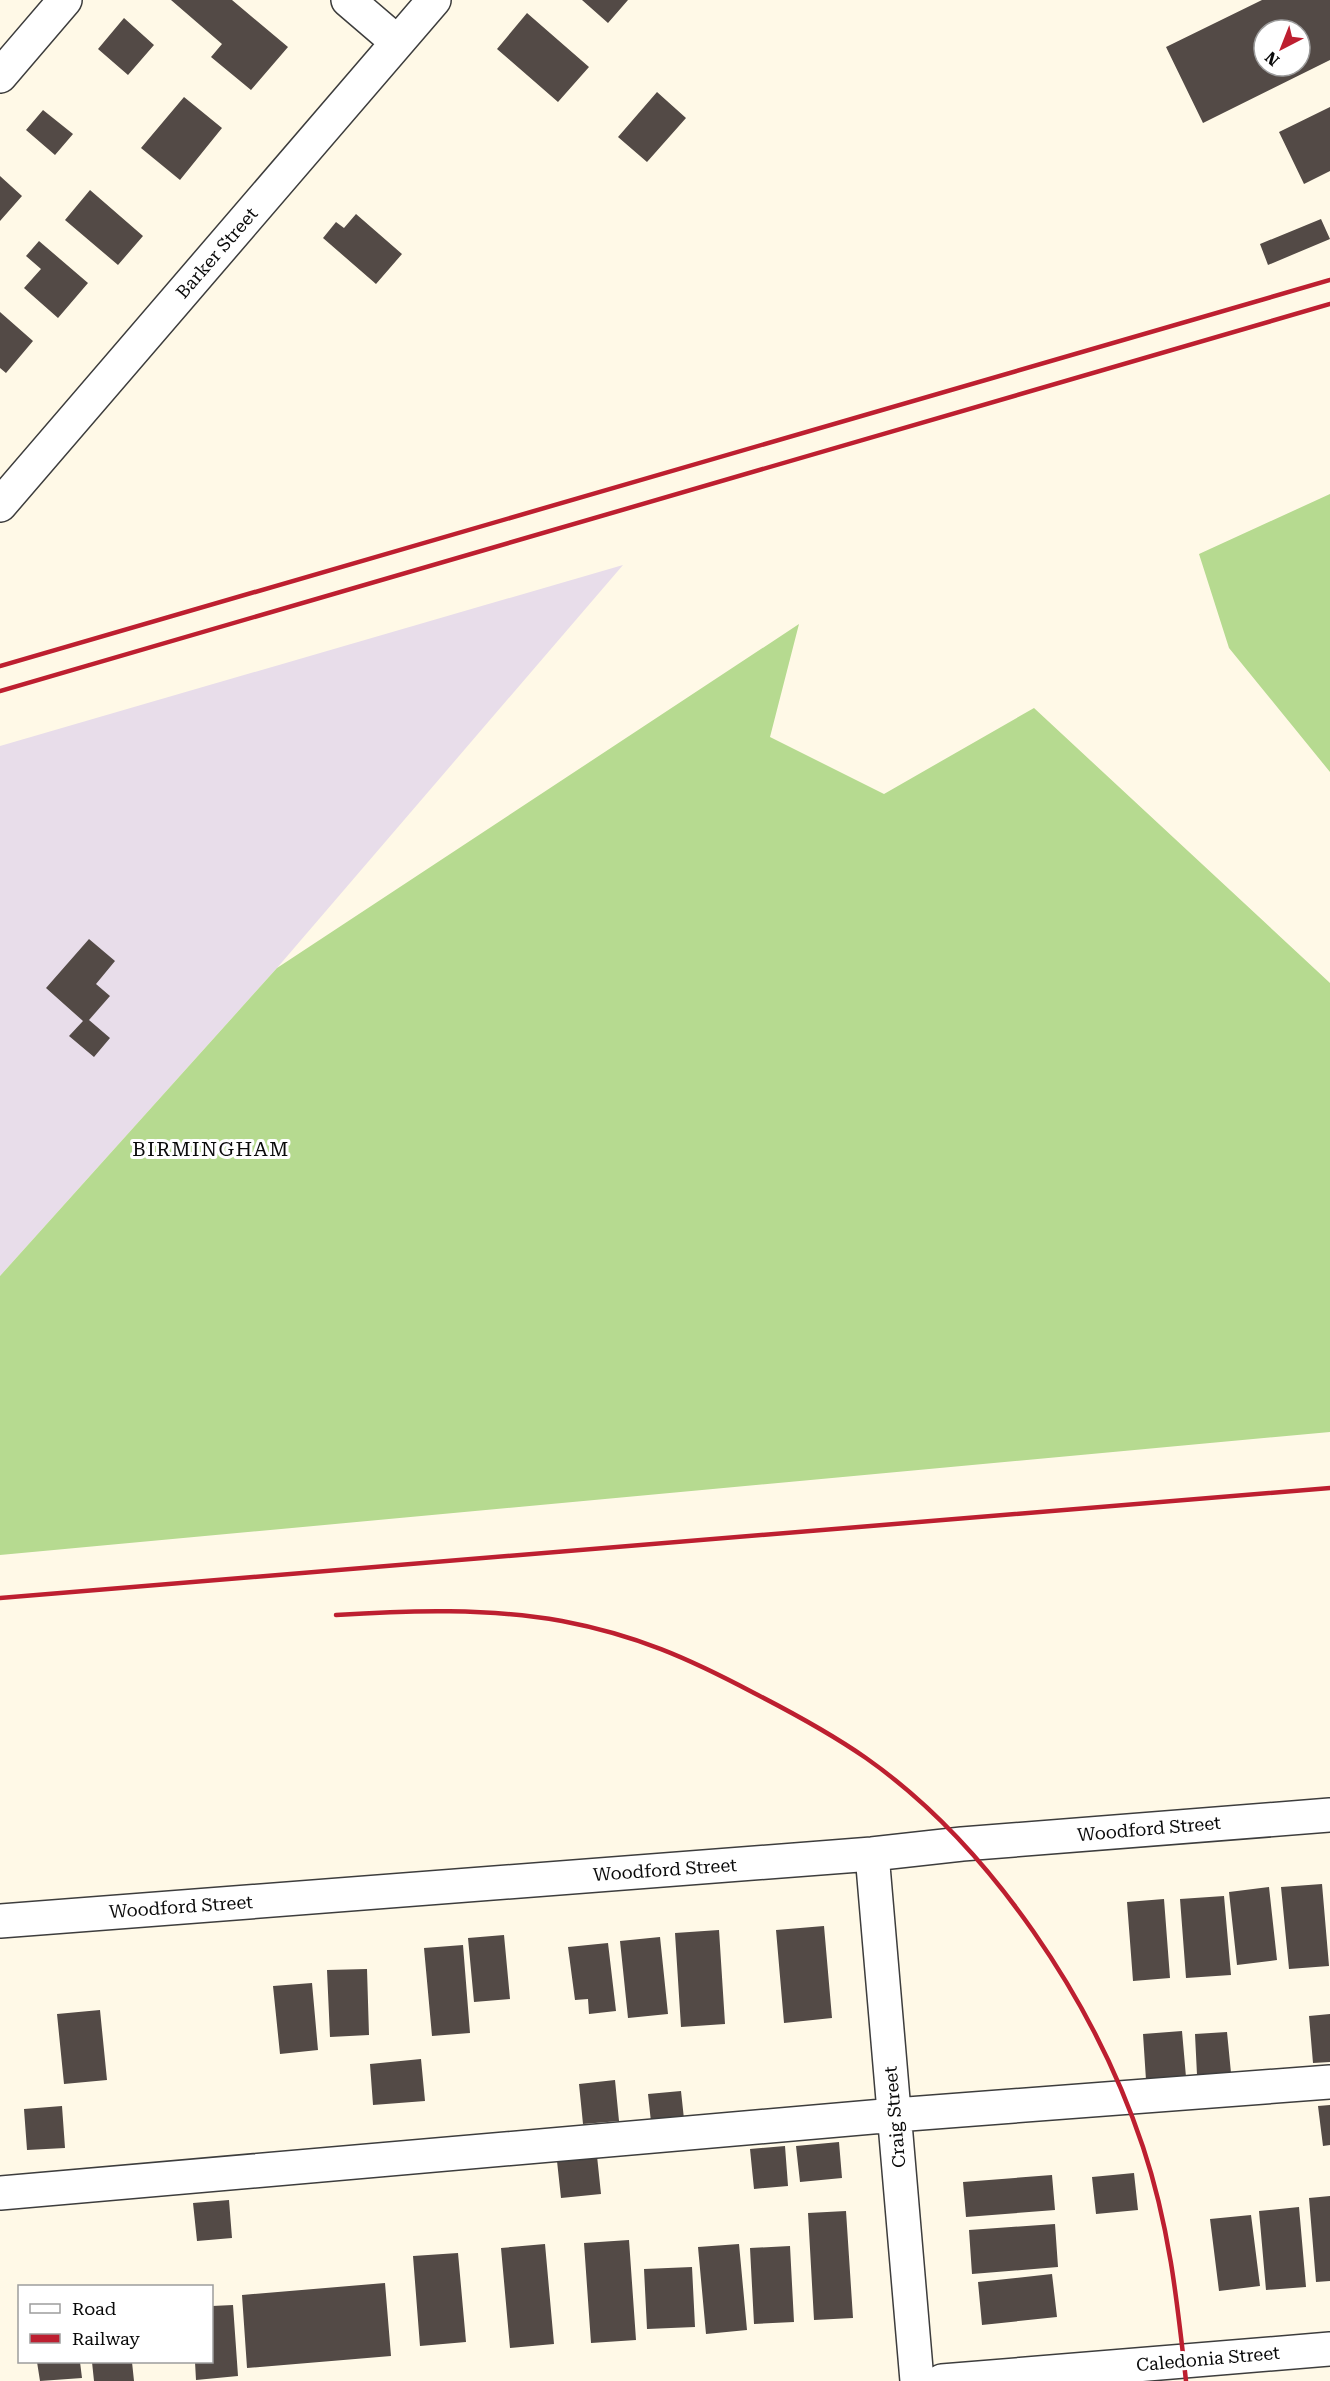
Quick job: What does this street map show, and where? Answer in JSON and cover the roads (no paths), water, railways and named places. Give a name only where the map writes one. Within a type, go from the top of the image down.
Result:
[{"type":"street","points":[[0,76],[65,0]]},
{"type":"street","points":[[348,0],[398,42]]},
{"type":"street","name":"Barker Street","points":[[0,506],[434,0]]},
{"type":"street","name":"Woodford Street","points":[[0,1922],[872,1854],[974,1843],[1330,1815]]},
{"type":"street","name":"Craig Street","points":[[872,1854],[917,2381]]},
{"type":"street","points":[[0,2193],[894,2115],[1330,2082]]},
{"type":"street","name":"Caledonia Street","points":[[942,2381],[1330,2349]]},
{"type":"railway","points":[[0,666],[1330,280]]},
{"type":"railway","points":[[0,691],[1330,304]]},
{"type":"railway","points":[[0,1598],[1330,1488]]},
{"type":"railway","points":[[336,1615],[421,1611],[478,1612],[562,1621],[614,1633],[684,1659],[783,1708],[866,1758],[912,1794],[955,1836],[996,1882],[1033,1932],[1067,1984],[1097,2038],[1122,2093],[1152,2176],[1171,2262],[1186,2381]]},
{"type":"district","name":"BIRMINGHAM","points":[[211,1149]]}]
